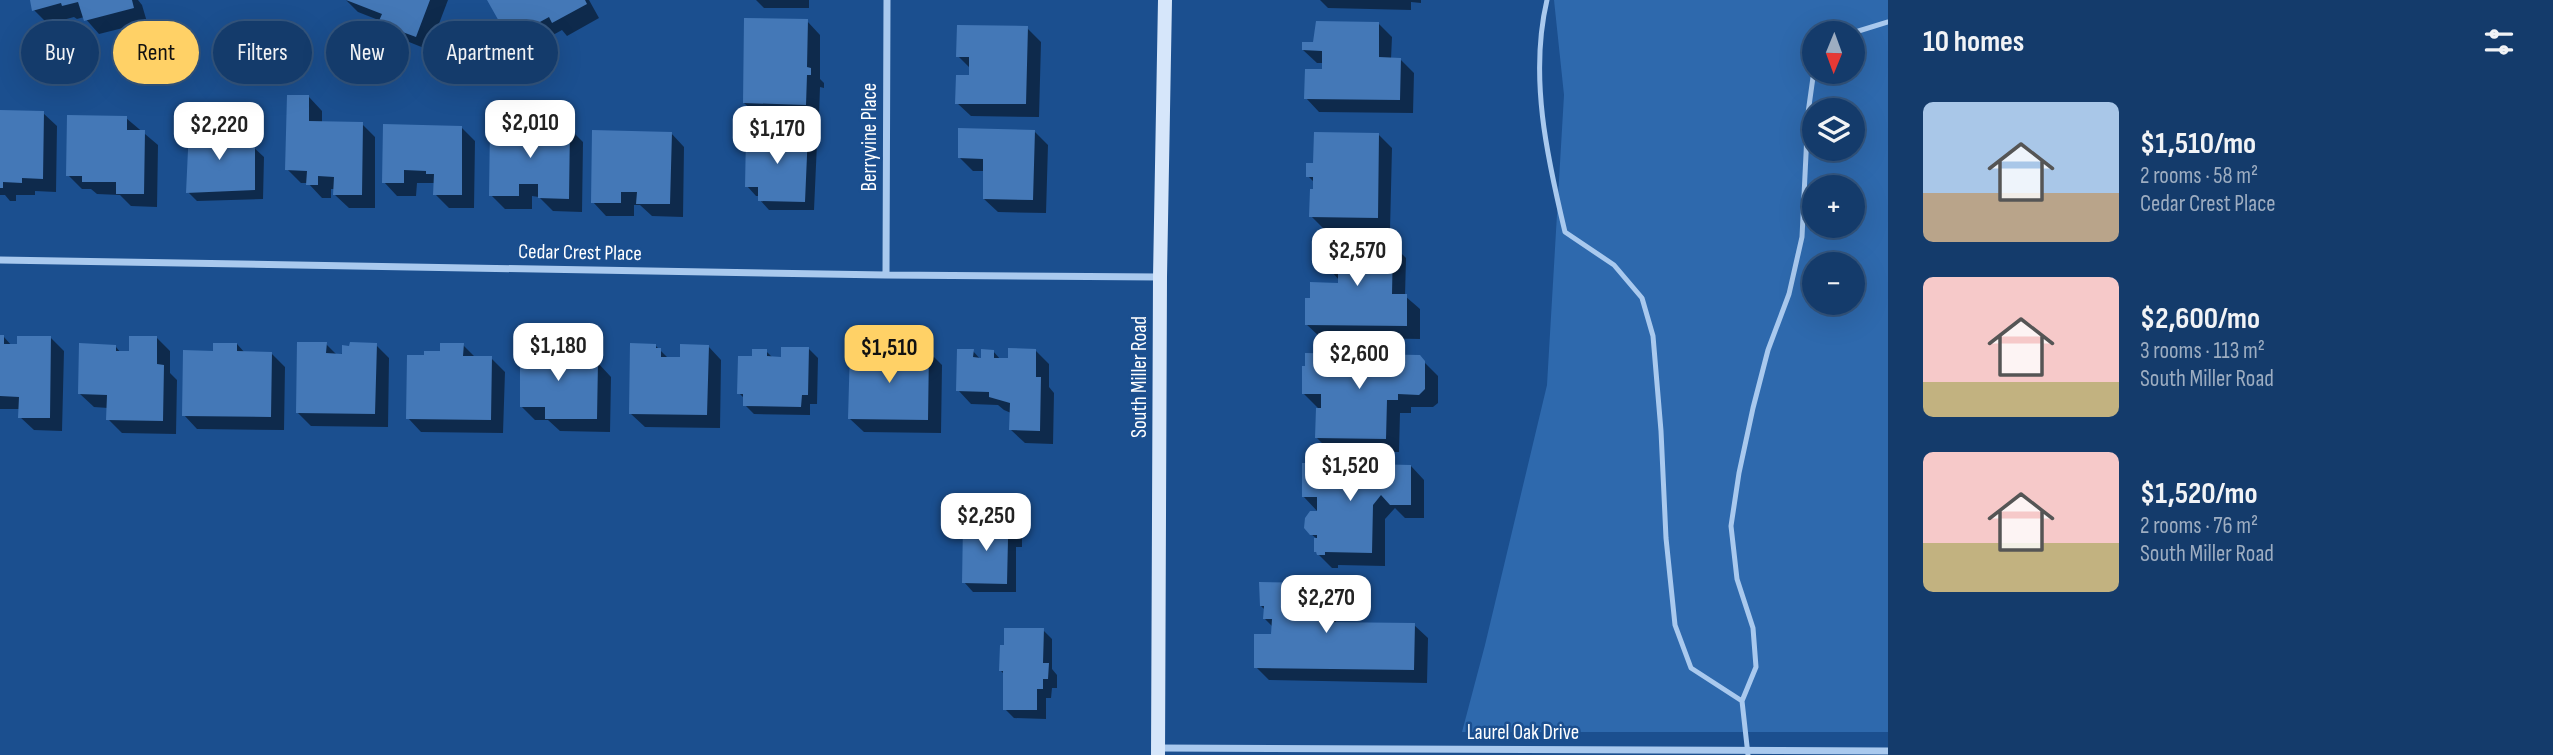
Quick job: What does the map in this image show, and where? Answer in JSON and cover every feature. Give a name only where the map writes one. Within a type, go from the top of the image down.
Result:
[{"type":"street","name":"Berryvine Place","points":[[886,275],[887,0]]},
{"type":"street","name":"South Miller Road","points":[[1158,752],[1160,277],[1165,0]]},
{"type":"street","name":"Cedar Crest Place","points":[[0,260],[1160,277]]},
{"type":"street","name":"Laurel Oak Drive","points":[[1158,752],[1888,751]]},
{"type":"lane","points":[[1547,0],[1542,23],[1541,89],[1549,164],[1565,232],[1614,265],[1642,298],[1653,336],[1675,625],[1691,668],[1742,701]]},
{"type":"lane","points":[[1866,29],[1888,22]]},
{"type":"lane","points":[[1747,753],[1742,701],[1756,667],[1753,628],[1737,579],[1731,526],[1753,408],[1768,350],[1789,294],[1802,237],[1812,84]]},
{"type":"shaded area","points":[[1554,0],[1888,0],[1888,732],[1462,732],[1547,385],[1564,95]]},
{"type":"building","points":[[30,0],[132,0],[134,8],[84,21],[78,2],[62,6],[61,3],[32,11]]},
{"type":"building","points":[[346,0],[430,0],[416,37],[409,34],[409,21],[379,21],[382,14]]},
{"type":"building","points":[[487,0],[585,0],[587,4],[556,21],[551,21],[549,17],[542,21],[499,21]]},
{"type":"building","points":[[744,18],[808,19],[807,67],[811,68],[811,75],[807,75],[806,105],[743,103]]},
{"type":"building","points":[[1316,21],[1379,22],[1379,57],[1401,58],[1400,100],[1304,99],[1305,69],[1322,69],[1322,51],[1302,50],[1302,42],[1313,42]]},
{"type":"building","points":[[957,25],[1028,26],[1026,104],[955,104],[956,75],[969,75],[969,57],[956,57]]},
{"type":"building","points":[[287,95],[309,95],[309,121],[363,122],[362,195],[333,195],[334,177],[318,176],[318,185],[306,185],[307,171],[285,170]]},
{"type":"building","points":[[0,110],[44,111],[43,179],[22,178],[22,183],[3,182],[3,188],[0,188]]},
{"type":"building","points":[[67,115],[127,116],[127,130],[145,130],[144,194],[116,194],[116,182],[82,182],[82,176],[66,176]]},
{"type":"building","points":[[383,124],[462,126],[462,195],[433,195],[434,174],[426,174],[426,171],[404,170],[404,183],[382,183]]},
{"type":"building","points":[[490,125],[570,126],[569,199],[538,198],[538,184],[519,184],[519,196],[489,196]]},
{"type":"building","points":[[189,128],[237,129],[237,146],[241,142],[251,142],[255,146],[255,190],[186,193]]},
{"type":"building","points":[[958,128],[1035,130],[1033,200],[983,199],[983,159],[958,158]]},
{"type":"building","points":[[592,130],[672,132],[670,204],[636,204],[637,192],[621,192],[621,203],[591,203]]},
{"type":"building","points":[[779,132],[808,132],[805,202],[758,201],[758,187],[745,187],[746,134],[779,135]]},
{"type":"building","points":[[1314,132],[1379,133],[1378,218],[1309,217],[1313,177],[1306,177],[1306,163],[1313,163]]},
{"type":"building","points":[[1324,241],[1393,243],[1392,294],[1407,294],[1407,326],[1305,325],[1305,298],[1310,298],[1310,282],[1338,283],[1338,273],[1330,273],[1330,262],[1324,262]]},
{"type":"building","points":[[0,335],[4,335],[4,344],[17,344],[17,336],[51,336],[50,418],[18,418],[19,397],[0,396]]},
{"type":"building","points":[[129,336],[157,336],[157,364],[164,365],[163,421],[106,420],[107,395],[78,394],[79,343],[116,345],[116,351],[129,351]]},
{"type":"building","points":[[297,342],[327,342],[326,353],[342,354],[342,345],[349,346],[350,342],[377,343],[375,414],[296,413]]},
{"type":"building","points":[[213,343],[237,343],[237,351],[272,352],[271,417],[182,416],[183,350],[213,351]]},
{"type":"building","points":[[440,343],[464,343],[463,356],[492,356],[491,420],[406,419],[407,355],[440,351]]},
{"type":"building","points":[[520,343],[549,343],[549,355],[583,355],[583,361],[598,361],[597,419],[545,419],[545,407],[520,407]]},
{"type":"building","points":[[630,343],[656,344],[656,348],[661,348],[661,357],[680,357],[680,344],[709,345],[707,415],[629,414]]},
{"type":"building","points":[[781,347],[809,347],[808,395],[802,395],[801,407],[743,406],[743,394],[737,394],[738,356],[752,356],[752,349],[767,349],[767,356],[781,357]]},
{"type":"building","points":[[850,348],[879,349],[879,360],[895,360],[895,352],[901,352],[901,349],[929,349],[928,420],[848,419]]},
{"type":"building","points":[[1008,348],[1036,349],[1036,377],[1041,377],[1040,431],[1009,430],[1010,403],[989,397],[989,392],[956,391],[957,349],[974,349],[973,357],[981,358],[981,349],[994,350],[994,358],[1008,358]]},
{"type":"building","points":[[1305,353],[1420,355],[1425,361],[1425,389],[1419,395],[1398,394],[1398,400],[1387,400],[1386,439],[1315,438],[1316,408],[1321,408],[1321,394],[1302,394]]},
{"type":"building","points":[[1302,463],[1345,463],[1345,473],[1367,474],[1367,464],[1411,465],[1411,505],[1390,505],[1381,495],[1373,505],[1372,553],[1325,552],[1325,555],[1317,555],[1314,552],[1314,538],[1317,538],[1317,535],[1310,535],[1304,528],[1305,518],[1310,511],[1317,511],[1317,497],[1302,497]]},
{"type":"building","points":[[963,524],[1014,524],[1013,539],[1008,539],[1007,584],[962,583]]},
{"type":"building","points":[[1259,582],[1324,583],[1323,622],[1415,623],[1414,670],[1254,668],[1254,634],[1271,634],[1272,619],[1263,619],[1264,606],[1260,606]]},
{"type":"building","points":[[1004,628],[1044,628],[1043,663],[1049,663],[1048,679],[1043,679],[1043,689],[1037,689],[1037,710],[1003,710],[1003,671],[999,671]]}]
